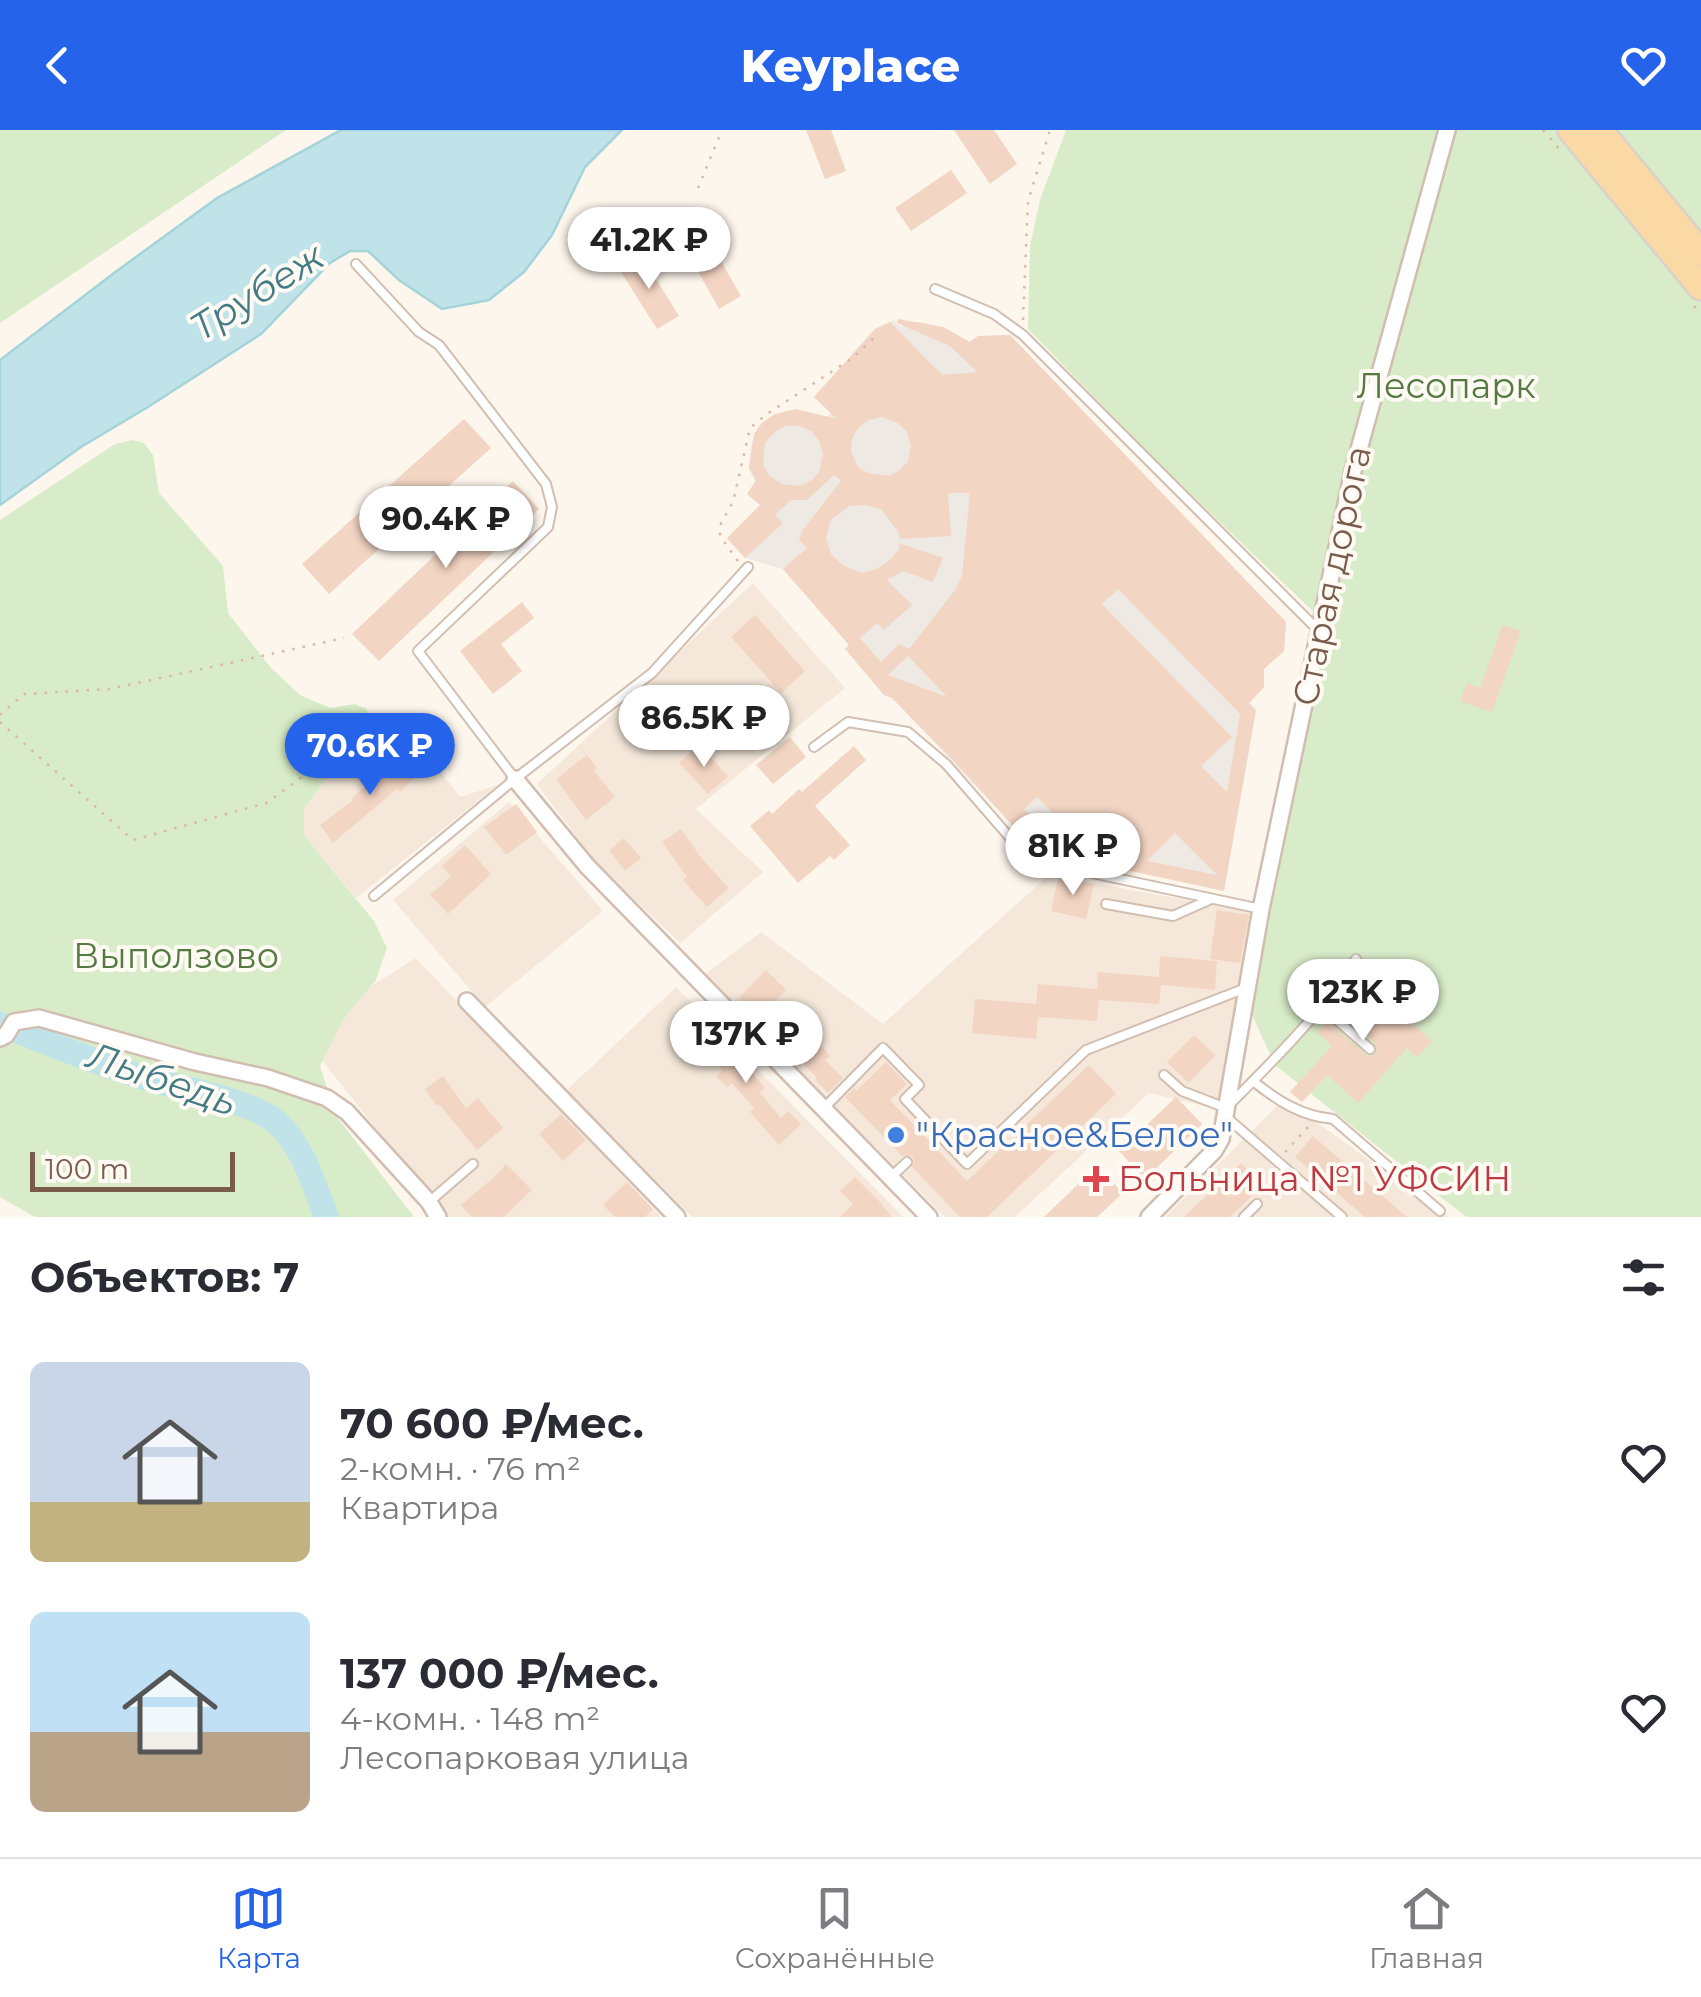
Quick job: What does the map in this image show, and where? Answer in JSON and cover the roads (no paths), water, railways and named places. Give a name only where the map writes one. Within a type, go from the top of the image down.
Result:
[{"type":"main road","points":[[1571,130],[1701,287]]},
{"type":"main road","points":[[1599,130],[1701,253]]},
{"type":"street","name":"Старая дорога","points":[[1149,1217],[1214,1152],[1220,1139],[1261,909],[1353,471],[1447,130]]},
{"type":"street","points":[[514,779],[586,866],[929,1217]]},
{"type":"street","points":[[467,1001],[677,1217]]},
{"type":"street","points":[[7,1032],[39,1018],[268,1078],[328,1098],[347,1112],[429,1202],[438,1217]]},
{"type":"lane","points":[[356,264],[419,332],[439,345],[546,484],[552,507],[548,528],[418,651],[514,779]]},
{"type":"lane","points":[[935,288],[994,314],[1023,335],[1320,632]]},
{"type":"lane","points":[[374,896],[514,779],[652,673],[747,569]]},
{"type":"lane","points":[[814,747],[848,722],[908,732],[946,764],[1039,871],[1087,872],[1261,909]]},
{"type":"lane","points":[[1106,904],[1174,916],[1211,899]]},
{"type":"lane","points":[[1226,1112],[1338,987],[1356,959]]},
{"type":"lane","points":[[822,1109],[883,1048],[919,1085],[905,1099],[967,1164],[1086,1050],[1246,988]]},
{"type":"lane","points":[[1321,1006],[1370,1049]]},
{"type":"lane","points":[[1164,1075],[1182,1091],[1226,1112],[1342,1217]]},
{"type":"lane","points":[[1254,1081],[1297,1111],[1333,1119],[1440,1210]]},
{"type":"lane","points":[[930,1141],[938,1133]]},
{"type":"lane","points":[[890,1178],[907,1162]]},
{"type":"lane","points":[[429,1202],[473,1164]]},
{"type":"lane","points":[[1244,1217],[1257,1204]]},
{"type":"water","name":"Трубеж","points":[[341,130],[622,130],[585,167],[552,235],[524,272],[489,300],[442,309],[399,280],[368,251],[350,251],[330,263],[261,334],[81,447],[0,505],[0,360],[217,198]]},
{"type":"waterway","name":"Лыбедь","points":[[0,1024],[127,1072],[232,1101],[264,1114],[294,1142],[326,1217]]},
{"type":"place","name":"\"Красное&Белое\"","points":[[896,1135]]},
{"type":"place","name":"Больница №1 УФСИН","points":[[1096,1179]]},
{"type":"park label","name":"Лесопарк","points":[[1446,386]]},
{"type":"park label","name":"Выползово","points":[[176,956]]}]
